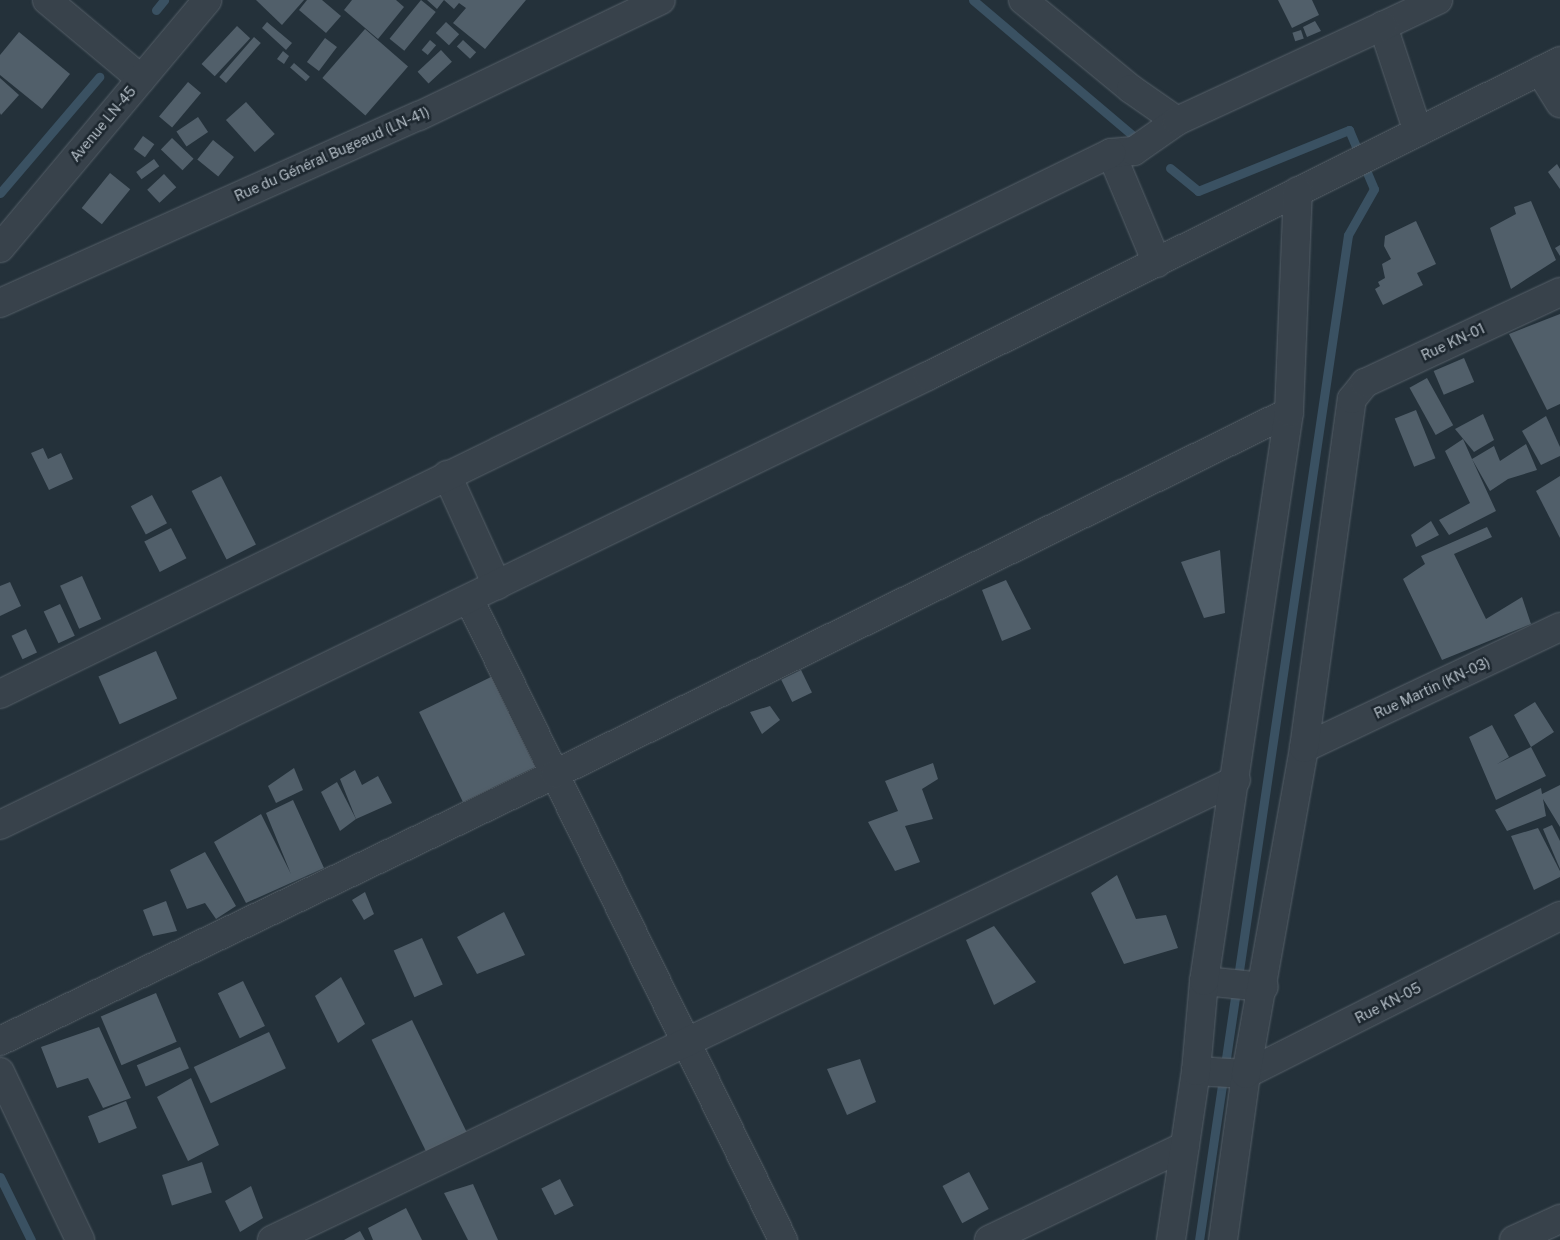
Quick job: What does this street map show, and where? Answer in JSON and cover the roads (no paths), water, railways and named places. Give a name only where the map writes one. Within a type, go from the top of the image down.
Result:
[{"type":"street","points":[[47,0],[141,79]]},
{"type":"street","name":"Avenue LN-45","points":[[0,248],[207,0]]},
{"type":"street","name":"Rue du Général Bugeaud (LN-41)","points":[[0,303],[420,116],[662,0]]},
{"type":"street","points":[[1022,0],[1131,89],[1177,121]]},
{"type":"street","points":[[0,694],[1111,153],[1134,151],[1177,121],[1438,0]]},
{"type":"street","points":[[1383,26],[1418,132]]},
{"type":"street","points":[[0,825],[496,586],[1346,169],[1550,66],[1560,103]]},
{"type":"street","points":[[1111,153],[1157,262]]},
{"type":"street","points":[[1223,1240],[1222,1074],[1235,984],[1236,780],[1289,412],[1298,191]]},
{"type":"street","name":"Rue KN-01","points":[[1304,748],[1352,399],[1365,383],[1560,292]]},
{"type":"street","points":[[0,1040],[555,774],[1289,412]]},
{"type":"street","points":[[447,475],[496,586]]},
{"type":"street","points":[[469,599],[783,1240]]},
{"type":"street","name":"Rue Martin (KN-03)","points":[[1304,748],[1560,627]]},
{"type":"street","points":[[1170,1240],[1185,1146],[1222,1074],[1235,984],[1304,748]]},
{"type":"street","points":[[272,1240],[1236,780]]},
{"type":"street","name":"Rue KN-05","points":[[1222,1074],[1560,916]]},
{"type":"street","points":[[0,1072],[80,1240]]},
{"type":"street","points":[[989,1240],[1185,1146]]},
{"type":"street","points":[[1514,1240],[1560,1219]]},
{"type":"waterway","points":[[156,10],[164,0]]},
{"type":"waterway","points":[[973,0],[1136,138]]},
{"type":"waterway","points":[[0,193],[99,77]]},
{"type":"waterway","points":[[1170,168],[1198,191],[1349,130],[1374,189],[1348,235],[1199,1240]]},
{"type":"waterway","points":[[0,1177],[31,1240]]}]
